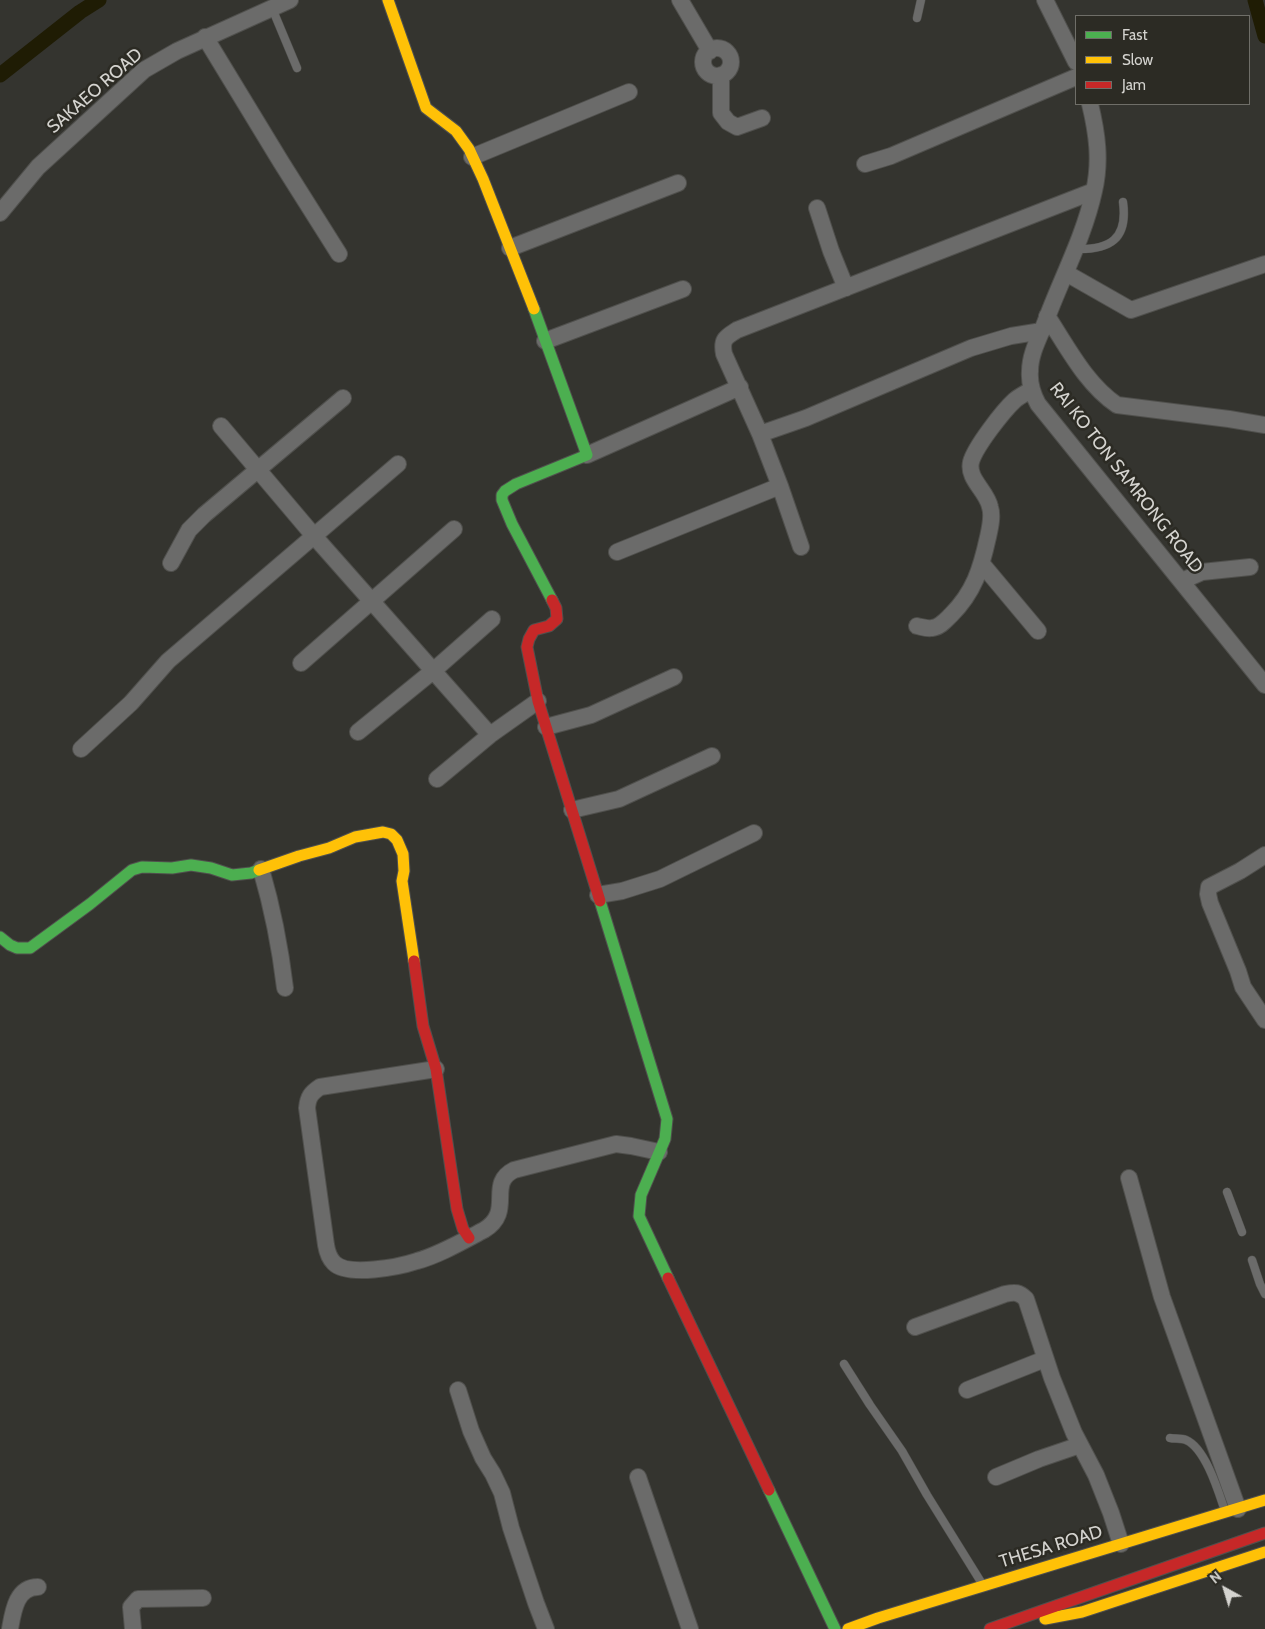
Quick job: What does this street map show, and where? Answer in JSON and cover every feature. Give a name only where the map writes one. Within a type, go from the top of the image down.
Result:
[{"type":"main road","points":[[388,0],[426,108],[463,138],[472,157],[510,248],[587,455],[516,484],[505,491],[502,495],[502,500],[512,524],[556,608],[557,618],[549,626],[534,630],[528,639],[528,657],[538,701],[667,1119],[664,1142],[640,1190],[639,1216],[835,1629]]},
{"type":"main road","points":[[0,937],[19,950],[30,948],[132,870],[142,867],[166,868],[191,865],[211,868],[232,875],[251,873],[299,856],[329,848],[355,837],[383,832],[391,834],[397,840],[403,854],[404,871],[402,881],[423,1026],[436,1069],[457,1210],[460,1221],[469,1238]]},
{"type":"main road","name":"THESA ROAD","points":[[848,1629],[878,1618],[1265,1500]]},
{"type":"main road","points":[[990,1629],[1265,1533]]},
{"type":"main road","points":[[996,1629],[1082,1612],[1265,1552]]},
{"type":"street","name":"SAKAEO ROAD","points":[[0,213],[38,167],[144,70],[177,50],[290,0]]},
{"type":"street","points":[[680,0],[710,51],[704,58],[704,66],[713,75],[721,75],[721,113],[725,119],[738,127],[762,118]]},
{"type":"street","points":[[1045,0],[1075,60]]},
{"type":"street","points":[[205,37],[339,254]]},
{"type":"street","points":[[864,164],[891,156],[1075,77]]},
{"type":"street","points":[[472,157],[629,92]]},
{"type":"street","name":"RAI KO TON SAMRONG ROAD","points":[[1090,105],[1099,160],[1094,191],[1076,249],[1033,352],[1030,370],[1031,390],[1038,404],[1265,685]]},
{"type":"street","points":[[510,248],[678,184]]},
{"type":"street","points":[[801,547],[760,434],[724,354],[722,345],[726,337],[737,330],[1094,191]]},
{"type":"street","points":[[817,208],[846,288]]},
{"type":"street","points":[[1066,273],[1131,310],[1265,264]]},
{"type":"street","points":[[545,341],[683,289]]},
{"type":"street","points":[[760,434],[806,418],[970,348],[1044,324],[1087,377],[1107,398],[1117,405],[1229,419],[1265,426]]},
{"type":"street","points":[[587,455],[740,387]]},
{"type":"street","points":[[917,626],[933,628],[942,624],[963,601],[978,576],[990,526],[991,508],[987,497],[971,473],[970,464],[978,447],[998,419],[1015,400],[1031,390]]},
{"type":"street","points":[[171,563],[189,530],[204,515],[343,398]]},
{"type":"street","points":[[221,426],[314,536],[490,735]]},
{"type":"street","points":[[81,749],[131,703],[168,661],[398,464]]},
{"type":"street","points":[[617,552],[780,486]]},
{"type":"street","points":[[301,663],[454,529]]},
{"type":"street","points":[[982,564],[1038,631]]},
{"type":"street","points":[[1182,581],[1202,572],[1250,568]]},
{"type":"street","points":[[358,732],[492,619]]},
{"type":"street","points":[[546,727],[590,714],[674,677]]},
{"type":"street","points":[[437,779],[490,735],[538,701]]},
{"type":"street","points":[[572,810],[619,799],[712,756]]},
{"type":"street","points":[[598,894],[622,891],[660,879],[754,833]]},
{"type":"street","points":[[1265,855],[1209,887],[1208,894],[1243,987],[1265,1020]]},
{"type":"street","points":[[261,870],[279,938],[285,988]]},
{"type":"street","points":[[436,1069],[320,1087],[312,1092],[308,1100],[307,1108],[326,1245],[328,1254],[334,1264],[342,1268],[350,1270],[381,1268],[418,1261],[484,1230],[495,1222],[500,1207],[502,1180],[514,1170],[616,1144],[659,1152]]},
{"type":"street","points":[[1129,1178],[1162,1297],[1232,1511]]},
{"type":"street","points":[[915,1326],[1005,1294],[1015,1292],[1021,1294],[1026,1299],[1052,1378],[1080,1445],[1096,1475],[1121,1544]]},
{"type":"street","points":[[967,1390],[1045,1359]]},
{"type":"street","points":[[458,1390],[471,1431],[502,1493],[511,1528],[546,1629]]},
{"type":"street","points":[[996,1476],[1080,1445]]},
{"type":"street","points":[[638,1477],[690,1629]]},
{"type":"street","points":[[10,1629],[18,1600],[28,1589],[38,1587]]},
{"type":"street","points":[[133,1629],[131,1606],[138,1599],[203,1598]]},
{"type":"lane","points":[[917,18],[921,0]]},
{"type":"lane","points":[[272,8],[297,68]]},
{"type":"lane","points":[[1076,249],[1094,250],[1113,241],[1123,229],[1125,214],[1123,202]]},
{"type":"lane","points":[[1227,1192],[1242,1232]]},
{"type":"lane","points":[[1252,1260],[1265,1294]]},
{"type":"lane","points":[[844,1364],[902,1451],[983,1586]]},
{"type":"lane","points":[[1170,1438],[1186,1440],[1197,1450],[1232,1511]]},
{"type":"waterway","points":[[0,75],[80,12],[99,0]]},
{"type":"waterway","points":[[1255,0],[1265,36]]},
{"type":"traffic: fast","points":[[534,309],[587,455],[516,484],[502,495],[502,500],[512,524],[552,600]]},
{"type":"traffic: fast","points":[[0,937],[17,948],[30,948],[132,870],[142,867],[172,868],[191,865],[211,868],[232,875],[259,870]]},
{"type":"traffic: fast","points":[[600,901],[667,1119],[665,1139],[641,1195],[639,1216],[668,1278]]},
{"type":"traffic: fast","points":[[769,1490],[835,1629]]},
{"type":"traffic: slow","points":[[388,0],[426,108],[456,131],[469,149],[483,179],[534,309]]},
{"type":"traffic: slow","points":[[259,870],[329,848],[355,837],[383,832],[391,834],[397,840],[403,854],[404,871],[402,881],[414,961]]},
{"type":"traffic: slow","points":[[848,1629],[878,1618],[1265,1500]]},
{"type":"traffic: slow","points":[[1045,1619],[1082,1612],[1265,1552]]},
{"type":"traffic: jam","points":[[552,600],[556,608],[557,619],[549,626],[534,630],[527,647],[538,701],[600,901]]},
{"type":"traffic: jam","points":[[414,961],[423,1026],[436,1069],[457,1209],[463,1229],[469,1238]]},
{"type":"traffic: jam","points":[[668,1278],[769,1490]]},
{"type":"traffic: jam","points":[[990,1629],[1265,1533]]}]
